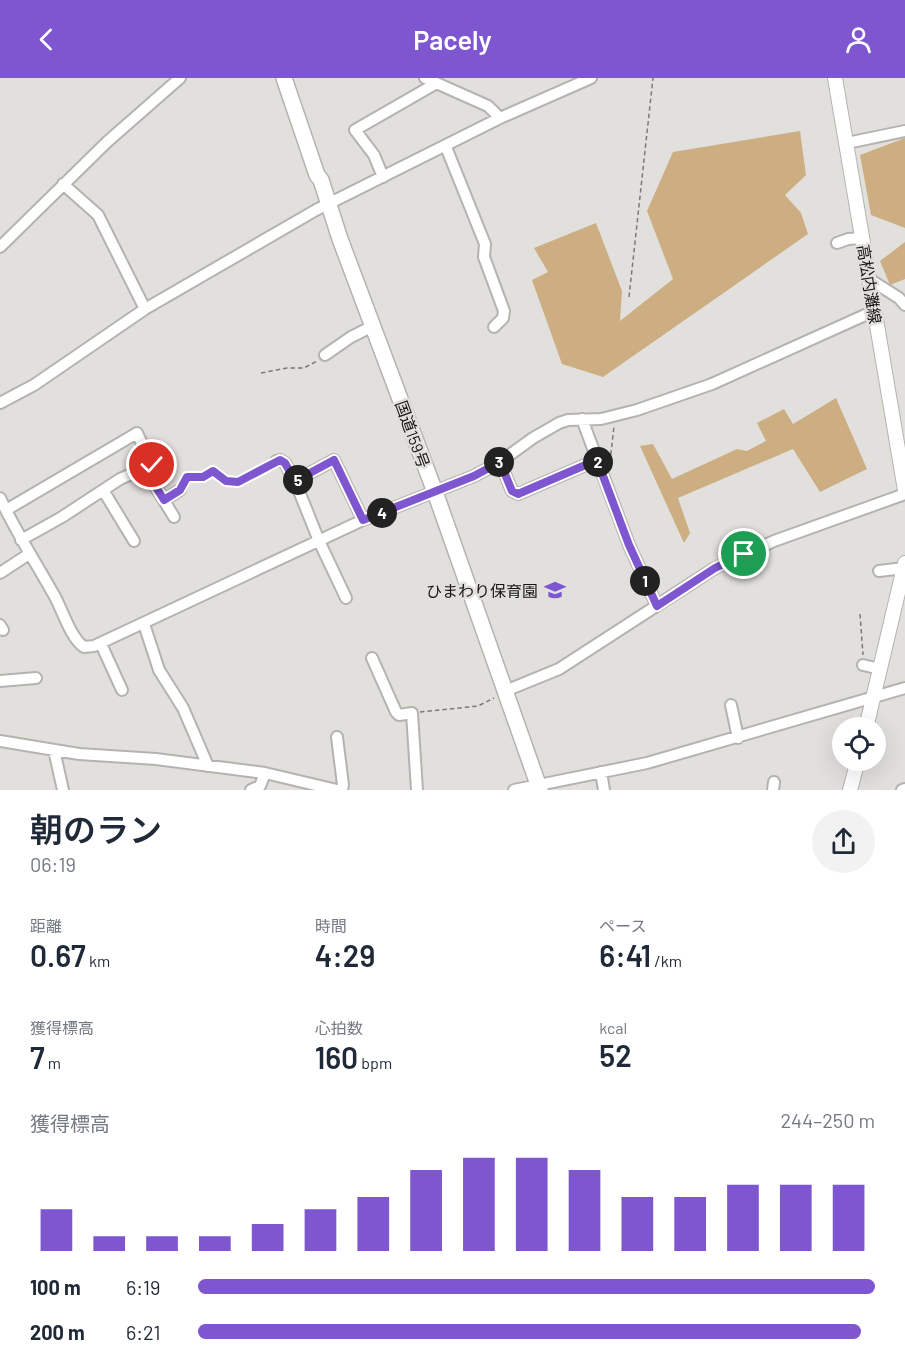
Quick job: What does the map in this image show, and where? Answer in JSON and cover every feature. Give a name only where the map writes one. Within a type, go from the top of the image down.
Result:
[{"type":"highway","name":"国道159号","points":[[284,78],[317,175],[321,180],[435,492],[503,693],[539,788]]},
{"type":"highway","name":"国道159号","points":[[293,78],[322,174],[321,180]]},
{"type":"main road","name":"高松内灘線","points":[[835,78],[905,492]]},
{"type":"main road","points":[[868,717],[905,566]]},
{"type":"main road","points":[[850,790],[855,771]]},
{"type":"street","points":[[0,247],[106,142],[180,78]]},
{"type":"street","points":[[0,403],[34,385],[145,309],[246,249],[329,204],[500,118],[591,78]]},
{"type":"street","points":[[383,177],[374,155],[355,130],[430,81],[488,106],[500,118]]},
{"type":"street","points":[[847,143],[905,131]]},
{"type":"street","points":[[446,147],[485,244],[484,257],[504,311],[503,318],[494,327]]},
{"type":"street","points":[[63,184],[98,215],[145,309]]},
{"type":"street","points":[[837,243],[862,238]]},
{"type":"street","points":[[869,279],[905,305]]},
{"type":"street","points":[[0,498],[80,644],[89,647],[101,644],[363,520],[474,476],[500,462],[552,426],[568,420],[601,419],[615,416],[712,384],[874,311]]},
{"type":"street","points":[[325,355],[351,337],[373,326]]},
{"type":"street","points":[[582,419],[629,545],[657,606]]},
{"type":"street","points":[[6,510],[137,433],[152,465],[120,479],[21,540]]},
{"type":"street","points":[[276,461],[280,460],[285,463],[295,481],[319,541],[346,598]]},
{"type":"street","points":[[295,481],[334,460],[363,520]]},
{"type":"street","points":[[500,462],[512,491],[518,494],[597,460]]},
{"type":"street","points":[[144,468],[174,517]]},
{"type":"street","points":[[103,490],[134,541]]},
{"type":"street","points":[[164,500],[180,490]]},
{"type":"street","points":[[503,693],[560,669],[715,568],[774,541],[905,492]]},
{"type":"street","points":[[0,573],[29,554]]},
{"type":"street","points":[[879,571],[905,566]]},
{"type":"street","points":[[144,624],[159,670],[183,708],[208,766]]},
{"type":"street","points":[[101,644],[122,690]]},
{"type":"street","points":[[372,657],[396,712],[399,715],[412,713],[417,790]]},
{"type":"street","points":[[863,665],[880,669]]},
{"type":"street","points":[[0,681],[36,678]]},
{"type":"street","points":[[514,790],[539,788],[647,763],[905,688]]},
{"type":"street","points":[[731,705],[738,738]]},
{"type":"street","points":[[337,737],[342,790]]},
{"type":"street","points":[[0,741],[79,754],[130,757],[265,773],[337,790]]},
{"type":"street","points":[[54,750],[63,790]]},
{"type":"street","points":[[601,772],[604,790]]},
{"type":"street","points":[[251,790],[260,786],[265,773]]},
{"type":"path","points":[[629,297],[653,78]]},
{"type":"path","points":[[261,373],[287,368],[304,368],[325,355]]},
{"type":"path","points":[[610,462],[615,416]]},
{"type":"path","points":[[180,490],[187,477],[203,477],[213,471],[226,481],[238,482],[276,461]]},
{"type":"path","points":[[860,614],[863,665]]},
{"type":"path","points":[[412,713],[478,706],[503,693]]},
{"type":"shaded area","points":[[800,131],[806,175],[785,195],[801,213],[808,234],[603,377],[562,364],[532,280],[548,272],[534,248],[596,223],[622,291],[620,321],[673,279],[647,211],[673,152]]},
{"type":"shaded area","points":[[905,138],[905,228],[871,215],[860,155]]},
{"type":"shaded area","points":[[905,242],[905,279],[890,285],[880,261]]},
{"type":"shaded area","points":[[836,398],[867,469],[820,492],[793,449],[678,498],[690,533],[684,543],[640,446],[653,444],[672,479],[737,449],[747,451],[766,441],[757,423],[784,409],[793,424]]},
{"type":"place","name":"ひまわり保育園","points":[[555,590]]},
{"type":"route","points":[[152,465],[144,468],[164,500],[180,490],[187,477],[203,477],[213,471],[226,481],[238,482],[280,460],[285,463],[295,481],[334,460],[363,520],[474,476],[500,462],[512,491],[522,494],[597,460],[629,545],[657,606],[715,568],[744,554]]}]
